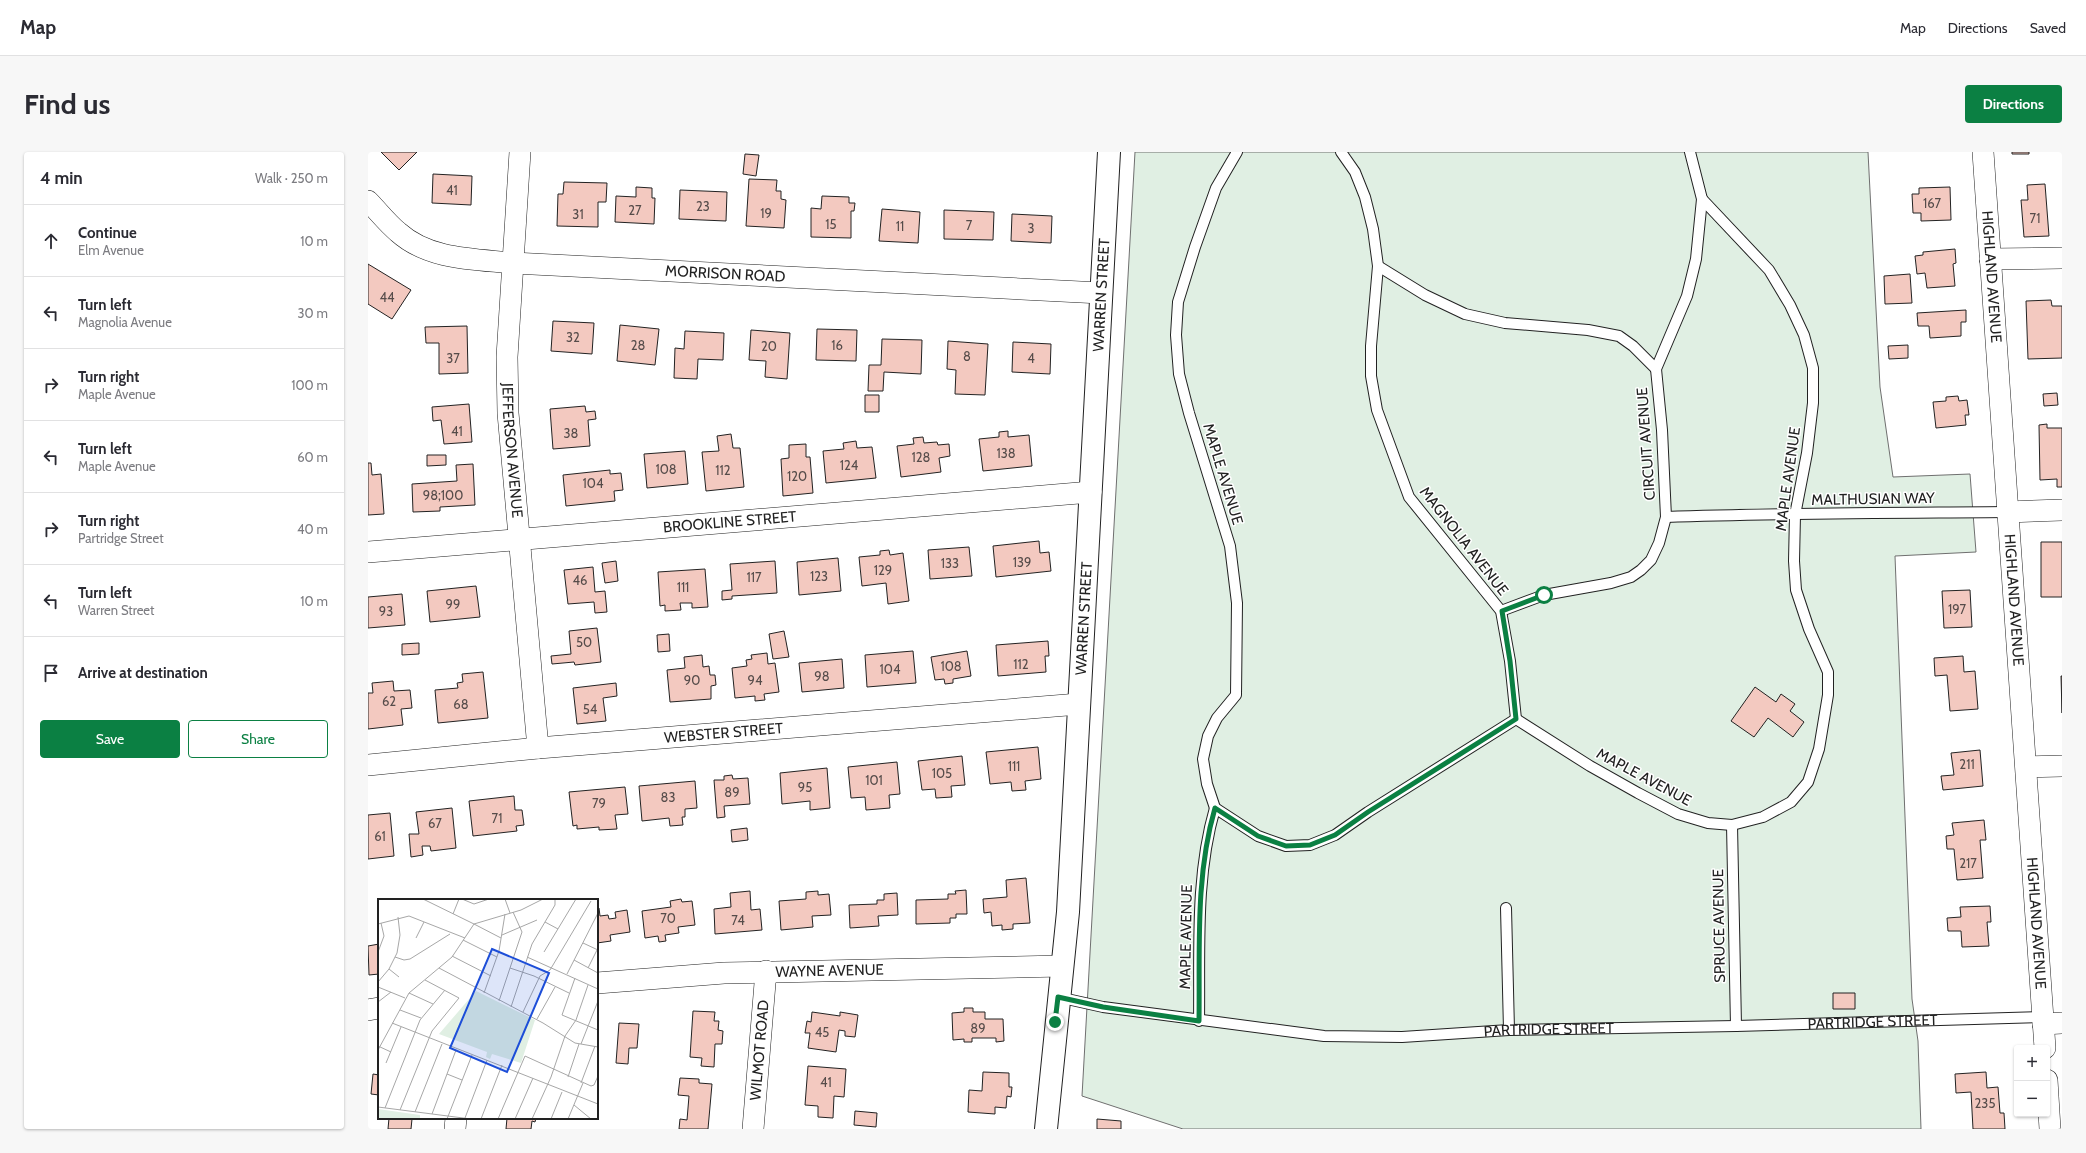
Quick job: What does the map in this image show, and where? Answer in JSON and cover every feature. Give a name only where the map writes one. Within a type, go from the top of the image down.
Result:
[{"type":"street","name":"JEFFERSON AVENUE","points":[[520,152],[507,357],[508,406],[538,748]]},
{"type":"street","name":"WARREN STREET","points":[[1046,1129],[1068,905],[1109,152]]},
{"type":"street","name":"HIGHLAND AVENUE","points":[[1983,152],[2007,512],[2049,1021],[2045,1045]]},
{"type":"street","name":"MORRISON ROAD","points":[[368,201],[399,233],[427,250],[462,258],[513,263],[1102,293]]},
{"type":"street","points":[[1990,259],[2062,258]]},
{"type":"street","name":"BROOKLINE STREET","points":[[368,552],[520,538],[1091,492]]},
{"type":"street","points":[[2007,512],[2062,510]]},
{"type":"street","name":"WEBSTER STREET","points":[[368,764],[538,748],[1079,704]]},
{"type":"street","points":[[2027,767],[2062,766]]},
{"type":"street","name":"WAYNE AVENUE","points":[[598,983],[724,972],[1062,966]]},
{"type":"street","name":"WILMOT ROAD","points":[[752,1129],[766,972]]},
{"type":"street","points":[[368,1010],[378,1008]]},
{"type":"street","points":[[2047,1081],[2050,1129]]},
{"type":"street","points":[[455,1129],[456,1119]]},
{"type":"lane","name":"MAPLE AVENUE","points":[[1199,1021],[1202,874],[1207,836],[1215,808],[1207,784],[1204,759],[1208,736],[1217,718],[1236,696],[1236,595],[1230,546],[1188,412],[1179,374],[1176,335],[1178,302],[1195,247],[1216,188],[1237,152]]},
{"type":"lane","name":"MAGNOLIA AVENUE","points":[[1341,152],[1355,172],[1365,198],[1373,230],[1378,266],[1371,346],[1371,376],[1377,410],[1409,497],[1502,611],[1510,661],[1516,719]]},
{"type":"lane","points":[[1378,266],[1426,295],[1465,314],[1505,323],[1588,330],[1619,336],[1634,346],[1656,369],[1687,296],[1696,259],[1702,199],[1690,152]]},
{"type":"lane","name":"MAPLE AVENUE","points":[[1516,719],[1590,766],[1678,814],[1708,823],[1732,825],[1763,817],[1791,802],[1808,782],[1819,749],[1828,695],[1828,672],[1809,629],[1796,590],[1794,561],[1795,515],[1807,453],[1813,403],[1813,368],[1804,335],[1790,305],[1769,270],[1702,199]]},
{"type":"lane","name":"CIRCUIT AVENUE","points":[[1502,611],[1544,595],[1611,583],[1631,577],[1651,560],[1659,543],[1666,517],[1662,430],[1656,369]]},
{"type":"lane","name":"MALTHUSIAN WAY","points":[[1666,517],[1742,514],[1795,515],[2007,512]]},
{"type":"lane","points":[[1215,808],[1258,836],[1286,846],[1310,845],[1335,835],[1368,812],[1516,719]]},
{"type":"lane","name":"SPRUCE AVENUE","points":[[1732,825],[1736,1026]]},
{"type":"lane","points":[[1506,908],[1509,1030]]},
{"type":"lane","name":"PARTRIDGE STREET","points":[[1058,997],[1103,1007],[1199,1021],[1324,1036],[1402,1037],[1509,1030],[2049,1021]]},
{"type":"green space","points":[[1135,152],[1868,152],[1880,387],[1893,477],[1970,474],[1976,552],[1895,556],[1912,999],[1918,1041],[1921,1129],[1183,1129],[1082,1096]]},
{"type":"building","points":[[381,152],[417,152],[399,170]]},
{"type":"building","points":[[2012,152],[2029,152],[2029,154],[2012,154]]},
{"type":"building","points":[[745,154],[759,155],[756,176],[743,174]]},
{"type":"building","points":[[433,174],[472,176],[471,205],[432,203]]},
{"type":"building","points":[[749,179],[777,180],[776,191],[781,191],[781,199],[786,200],[784,228],[746,226]]},
{"type":"building","points":[[564,182],[607,183],[606,202],[598,202],[598,227],[557,226],[558,194],[563,194]]},
{"type":"building","points":[[2045,184],[2049,236],[2024,237],[2021,200],[2028,200],[2027,185]]},
{"type":"building","points":[[636,187],[652,188],[652,198],[655,198],[654,224],[615,222],[616,196],[636,197]]},
{"type":"building","points":[[1950,187],[1951,220],[1921,221],[1921,213],[1913,213],[1912,194],[1919,194],[1919,188]]},
{"type":"building","points":[[680,190],[727,192],[726,221],[679,219]]},
{"type":"building","points":[[822,196],[849,197],[849,203],[855,203],[854,211],[851,211],[851,238],[811,237],[811,208],[821,209]]},
{"type":"building","points":[[882,209],[920,212],[918,243],[879,241]]},
{"type":"building","points":[[944,210],[994,212],[993,240],[944,239]]},
{"type":"building","points":[[1012,214],[1052,216],[1051,243],[1011,241]]},
{"type":"building","points":[[1955,249],[1956,263],[1953,264],[1955,286],[1927,288],[1925,273],[1917,274],[1915,256],[1923,255],[1923,252]]},
{"type":"building","points":[[368,264],[411,290],[392,319],[368,304]]},
{"type":"building","points":[[1910,274],[1912,303],[1885,304],[1884,276]]},
{"type":"building","points":[[2051,300],[2052,306],[2062,306],[2062,358],[2028,359],[2026,301]]},
{"type":"building","points":[[1966,310],[1966,322],[1961,322],[1961,336],[1930,338],[1929,326],[1918,326],[1917,313]]},
{"type":"building","points":[[553,321],[594,323],[592,354],[551,351]]},
{"type":"building","points":[[620,325],[659,329],[655,365],[617,361]]},
{"type":"building","points":[[467,326],[468,373],[439,374],[439,343],[426,343],[425,327]]},
{"type":"building","points":[[817,329],[857,330],[856,361],[816,360]]},
{"type":"building","points":[[751,330],[790,333],[787,379],[765,377],[766,361],[749,360]]},
{"type":"building","points":[[685,331],[724,333],[723,360],[698,359],[697,379],[674,378],[675,348],[684,349]]},
{"type":"building","points":[[882,339],[922,340],[921,374],[884,372],[883,391],[868,391],[869,365],[881,365]]},
{"type":"building","points":[[948,341],[988,344],[985,395],[955,394],[956,370],[947,369]]},
{"type":"building","points":[[1013,342],[1051,344],[1050,374],[1012,372]]},
{"type":"building","points":[[1908,345],[1908,358],[1889,359],[1888,346]]},
{"type":"building","points":[[2057,393],[2058,405],[2044,406],[2043,394]]},
{"type":"building","points":[[865,395],[879,395],[879,412],[865,412]]},
{"type":"building","points":[[1958,396],[1959,401],[1967,400],[1969,415],[1965,415],[1966,425],[1936,428],[1933,402],[1946,401],[1946,397]]},
{"type":"building","points":[[469,404],[472,442],[444,444],[441,420],[433,421],[432,407]]},
{"type":"building","points":[[585,406],[586,412],[595,411],[596,419],[588,420],[590,446],[553,449],[550,409]]},
{"type":"building","points":[[2047,424],[2047,428],[2062,428],[2062,487],[2057,487],[2057,479],[2040,480],[2039,425]]},
{"type":"building","points":[[1008,431],[1008,437],[1029,435],[1032,466],[983,471],[979,439],[999,437],[999,432]]},
{"type":"building","points":[[731,434],[733,448],[740,448],[744,487],[706,491],[702,452],[719,451],[717,436]]},
{"type":"building","points":[[923,437],[924,443],[937,442],[938,445],[949,444],[950,456],[939,458],[941,472],[901,477],[897,446],[914,444],[913,438]]},
{"type":"building","points":[[856,441],[857,448],[872,447],[876,478],[826,483],[823,451],[844,449],[843,443]]},
{"type":"building","points":[[806,444],[806,457],[810,457],[813,493],[783,496],[781,459],[789,458],[789,445]]},
{"type":"building","points":[[685,451],[688,484],[647,488],[644,454]]},
{"type":"building","points":[[427,455],[446,455],[446,465],[427,466]]},
{"type":"building","points":[[368,463],[371,463],[372,475],[381,474],[384,514],[368,515]]},
{"type":"building","points":[[473,464],[475,505],[440,507],[440,511],[413,512],[412,484],[457,481],[456,465]]},
{"type":"building","points":[[610,470],[610,474],[621,473],[623,490],[614,491],[615,501],[566,506],[563,475]]},
{"type":"building","points":[[1039,541],[1040,553],[1049,552],[1051,571],[996,577],[993,546]]},
{"type":"building","points":[[2041,542],[2062,542],[2062,597],[2041,597]]},
{"type":"building","points":[[969,547],[972,576],[930,579],[928,550]]},
{"type":"building","points":[[889,550],[890,555],[903,553],[909,601],[888,604],[886,583],[862,586],[859,557],[880,555],[880,551]]},
{"type":"building","points":[[838,558],[841,591],[799,595],[797,562]]},
{"type":"building","points":[[616,561],[618,581],[605,583],[602,563]]},
{"type":"building","points":[[775,561],[777,593],[732,596],[732,599],[722,600],[722,591],[732,590],[730,564]]},
{"type":"building","points":[[593,567],[595,592],[605,591],[607,612],[595,613],[594,602],[568,604],[564,570]]},
{"type":"building","points":[[705,569],[708,607],[692,608],[692,603],[680,603],[681,610],[665,611],[665,605],[660,606],[658,572]]},
{"type":"building","points":[[476,586],[480,617],[430,622],[427,591]]},
{"type":"building","points":[[1970,590],[1972,627],[1944,628],[1942,591]]},
{"type":"building","points":[[402,594],[405,625],[368,628],[368,597]]},
{"type":"building","points":[[597,628],[601,662],[575,665],[574,662],[552,664],[551,656],[571,654],[569,631]]},
{"type":"building","points":[[784,631],[789,657],[773,659],[769,634]]},
{"type":"building","points":[[669,634],[670,651],[658,652],[657,635]]},
{"type":"building","points":[[1048,641],[1049,656],[1045,656],[1046,672],[998,676],[996,645]]},
{"type":"building","points":[[419,643],[419,654],[402,655],[402,644]]},
{"type":"building","points":[[913,651],[916,683],[867,687],[865,655]]},
{"type":"building","points":[[967,651],[971,676],[953,679],[953,683],[945,684],[944,679],[935,680],[931,657]]},
{"type":"building","points":[[767,653],[768,664],[775,663],[779,692],[764,694],[765,700],[755,701],[755,696],[735,698],[732,668],[747,666],[746,660],[752,659],[751,655]]},
{"type":"building","points":[[702,655],[703,667],[709,666],[710,675],[715,675],[716,685],[711,686],[711,699],[670,702],[667,670],[685,668],[684,657]]},
{"type":"building","points":[[1963,656],[1964,672],[1975,671],[1978,709],[1950,711],[1947,675],[1935,676],[1934,658]]},
{"type":"building","points":[[842,659],[844,688],[802,692],[799,663]]},
{"type":"building","points":[[483,672],[488,718],[438,723],[435,690],[458,688],[457,683],[463,682],[462,674]]},
{"type":"building","points":[[2061,676],[2062,676],[2062,713]]},
{"type":"building","points":[[393,681],[394,691],[410,690],[412,708],[401,709],[403,725],[368,729],[368,693],[373,693],[372,683]]},
{"type":"building","points":[[616,683],[617,696],[603,698],[606,721],[577,724],[573,688]]},
{"type":"building","points":[[1755,687],[1776,702],[1781,694],[1795,704],[1790,711],[1804,722],[1793,737],[1768,718],[1754,737],[1731,721]]},
{"type":"building","points":[[1038,747],[1041,779],[1025,781],[1026,790],[1012,791],[1011,782],[990,784],[986,752]]},
{"type":"building","points":[[1980,750],[1983,786],[1943,790],[1941,776],[1954,775],[1951,753]]},
{"type":"building","points":[[962,756],[965,785],[951,786],[952,797],[936,798],[935,789],[922,790],[918,761]]},
{"type":"building","points":[[897,762],[900,794],[889,795],[890,808],[866,810],[865,797],[851,798],[848,767]]},
{"type":"building","points":[[827,768],[830,808],[810,810],[810,801],[782,804],[780,773]]},
{"type":"building","points":[[732,775],[733,779],[748,778],[750,804],[724,806],[725,817],[717,818],[714,780],[724,780],[724,776]]},
{"type":"building","points":[[695,781],[697,808],[685,809],[685,817],[682,817],[683,825],[670,826],[669,818],[642,821],[639,786]]},
{"type":"building","points":[[625,787],[628,814],[615,815],[617,829],[599,830],[599,827],[577,829],[577,825],[573,826],[569,792]]},
{"type":"building","points":[[514,796],[515,810],[522,810],[524,825],[516,826],[517,831],[473,836],[469,801]]},
{"type":"building","points":[[452,808],[456,848],[431,851],[430,846],[422,846],[423,855],[411,857],[409,834],[419,834],[416,812]]},
{"type":"building","points":[[390,813],[394,856],[368,859],[368,815]]},
{"type":"building","points":[[1984,820],[1986,840],[1980,840],[1983,878],[1957,880],[1954,849],[1947,849],[1946,836],[1954,835],[1952,823]]},
{"type":"building","points":[[747,828],[748,840],[732,842],[731,830]]},
{"type":"building","points":[[1026,878],[1030,923],[1013,924],[1013,929],[1002,930],[1002,925],[992,926],[991,912],[984,913],[983,899],[1007,897],[1006,880]]},
{"type":"building","points":[[966,890],[967,914],[956,914],[956,918],[950,918],[950,923],[916,924],[916,900],[948,899],[948,894],[956,894],[955,891]]},
{"type":"building","points":[[750,891],[751,910],[760,909],[762,930],[715,934],[714,909],[731,907],[730,893]]},
{"type":"building","points":[[818,891],[818,895],[829,894],[831,915],[812,916],[813,927],[781,930],[779,901],[806,899],[806,892]]},
{"type":"building","points":[[897,893],[898,915],[878,916],[879,926],[850,928],[849,905],[877,904],[877,900],[884,900],[884,894]]},
{"type":"building","points":[[681,899],[682,902],[692,901],[695,925],[678,927],[679,933],[665,935],[666,941],[659,942],[658,936],[645,938],[642,911],[671,907],[670,901]]},
{"type":"building","points":[[1990,906],[1991,922],[1987,922],[1989,946],[1962,947],[1961,931],[1948,931],[1947,918],[1961,917],[1960,907]]},
{"type":"building","points":[[598,908],[600,916],[608,915],[609,919],[616,918],[615,912],[627,910],[630,932],[610,935],[611,941],[598,943]]},
{"type":"building","points":[[378,944],[378,974],[369,975],[368,946]]},
{"type":"building","points":[[1833,993],[1855,993],[1855,1009],[1833,1009]]},
{"type":"building","points":[[964,1008],[973,1008],[973,1012],[985,1012],[985,1019],[1003,1019],[1004,1041],[996,1042],[996,1038],[972,1038],[972,1042],[964,1042],[964,1039],[953,1040],[952,1013],[964,1012]]},
{"type":"building","points":[[693,1011],[715,1012],[714,1021],[719,1021],[718,1030],[723,1031],[722,1044],[715,1044],[714,1067],[701,1066],[702,1058],[690,1057]]},
{"type":"building","points":[[812,1012],[840,1016],[840,1012],[858,1015],[855,1037],[845,1036],[845,1031],[839,1030],[836,1052],[808,1048],[810,1033],[805,1033],[807,1021],[811,1022]]},
{"type":"building","points":[[619,1023],[639,1024],[637,1048],[629,1048],[628,1064],[616,1063]]},
{"type":"building","points":[[808,1066],[846,1069],[844,1097],[834,1096],[833,1118],[818,1117],[818,1106],[805,1105]]},
{"type":"building","points":[[983,1072],[1009,1073],[1009,1087],[1012,1087],[1011,1097],[1007,1096],[1006,1108],[995,1107],[995,1114],[968,1112],[969,1090],[982,1091]]},
{"type":"building","points":[[1986,1072],[1987,1088],[1998,1087],[2000,1113],[2004,1113],[2005,1129],[1973,1129],[1971,1092],[1956,1093],[1955,1074]]},
{"type":"building","points":[[373,1074],[378,1075],[378,1095],[371,1094]]},
{"type":"building","points":[[680,1078],[699,1079],[699,1083],[712,1084],[708,1129],[679,1129],[680,1119],[687,1120],[689,1096],[678,1095]]},
{"type":"building","points":[[855,1111],[877,1113],[876,1127],[854,1125]]},
{"type":"building","points":[[389,1119],[412,1119],[411,1129],[388,1129]]},
{"type":"building","points":[[507,1119],[536,1119],[535,1122],[532,1121],[531,1129],[506,1129]]},
{"type":"building","points":[[1097,1119],[1121,1121],[1121,1129],[1097,1129]]},
{"type":"route","points":[[1055,1022],[1058,997],[1103,1007],[1199,1021],[1202,874],[1207,836],[1215,808],[1258,836],[1286,846],[1310,845],[1335,835],[1368,812],[1516,719],[1510,661],[1502,611],[1544,595]]}]
